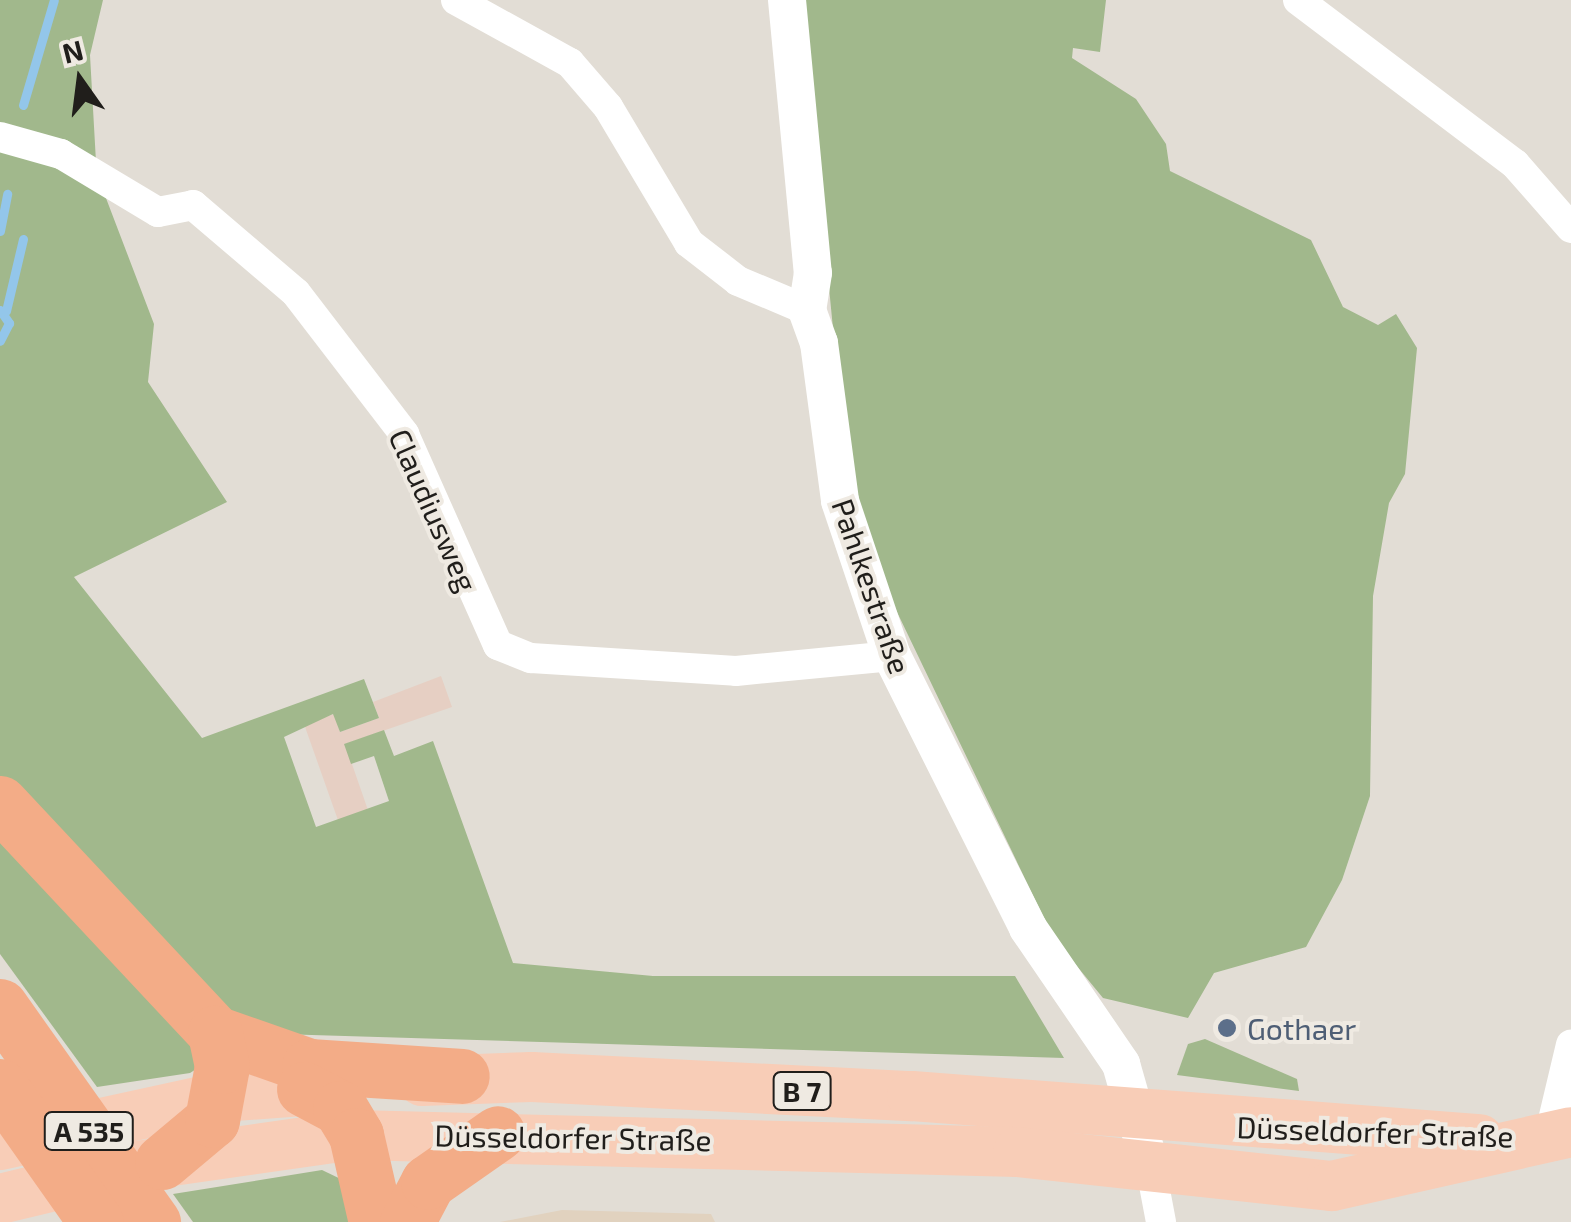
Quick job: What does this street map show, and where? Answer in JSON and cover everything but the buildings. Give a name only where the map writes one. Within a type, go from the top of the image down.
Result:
[{"type":"highway","points":[[0,803],[215,1033],[308,1066],[462,1076]]},
{"type":"highway","points":[[162,1162],[212,1120],[221,1097],[215,1033]]},
{"type":"highway","name":"A 535","points":[[8,1044],[96,1222]]},
{"type":"highway","name":"A 535","points":[[8,1044],[153,1222]]},
{"type":"highway","points":[[304,1089],[340,1108],[356,1136],[376,1222]]},
{"type":"highway","points":[[407,1222],[428,1182],[498,1132]]},
{"type":"main road","name":"Düsseldorfer Straße","points":[[0,1145],[221,1097],[462,1076],[1142,1114],[1407,1137],[1560,1135]]},
{"type":"main road","name":"Düsseldorfer Straße","points":[[0,1199],[162,1162],[356,1136],[498,1132],[1018,1152],[1332,1186],[1560,1135]]},
{"type":"street","points":[[456,0],[570,63],[608,107],[689,243],[738,281],[806,310]]},
{"type":"street","name":"Pahlkestraße","points":[[787,0],[813,273],[806,310],[820,343],[840,502],[892,656],[1028,928],[1096,1020],[1142,1114]]},
{"type":"street","points":[[1298,0],[1515,164],[1571,228]]},
{"type":"street","name":"Claudiusweg","points":[[0,137],[60,154],[158,212],[194,205],[296,293],[404,434],[498,645],[531,658],[736,671],[892,656]]},
{"type":"street","points":[[1560,1135],[1571,1045]]},
{"type":"street","points":[[1142,1114],[1161,1222]]},
{"type":"shaded area","points":[[441,676],[452,707],[345,744],[369,813],[339,823],[304,724],[334,714],[340,732],[379,718],[373,702]]},
{"type":"shaded area","points":[[562,1210],[711,1214],[715,1222],[500,1222]]},
{"type":"green space","points":[[0,0],[103,0],[90,55],[96,162],[0,124]]},
{"type":"green space","points":[[801,0],[1106,0],[1100,52],[1073,48],[1072,58],[1136,99],[1166,144],[1170,171],[1311,240],[1343,307],[1378,325],[1396,314],[1417,348],[1405,474],[1389,503],[1373,596],[1370,796],[1342,880],[1306,947],[1214,973],[1188,1018],[1103,998],[1053,937],[873,562],[846,462]]},
{"type":"green space","points":[[0,147],[101,185],[154,324],[148,382],[227,502],[74,577],[202,738],[364,679],[379,718],[340,732],[333,714],[284,737],[316,827],[389,801],[374,756],[351,764],[344,744],[384,730],[394,756],[433,741],[513,963],[653,976],[1015,976],[1064,1058],[246,1033],[0,792]]},
{"type":"green space","points":[[0,829],[209,1061],[190,1073],[97,1087],[0,954]]},
{"type":"green space","points":[[1205,1039],[1297,1079],[1299,1091],[1177,1075],[1188,1044]]},
{"type":"green space","points":[[322,1170],[349,1183],[361,1222],[193,1222],[173,1194]]},
{"type":"waterway","points":[[23,105],[54,0]]},
{"type":"waterway","points":[[0,231],[7,194]]},
{"type":"waterway","points":[[6,311],[23,239]]},
{"type":"waterway","points":[[0,310],[9,323],[0,341]]},
{"type":"place","name":"Gothaer","points":[[1227,1028]]}]
